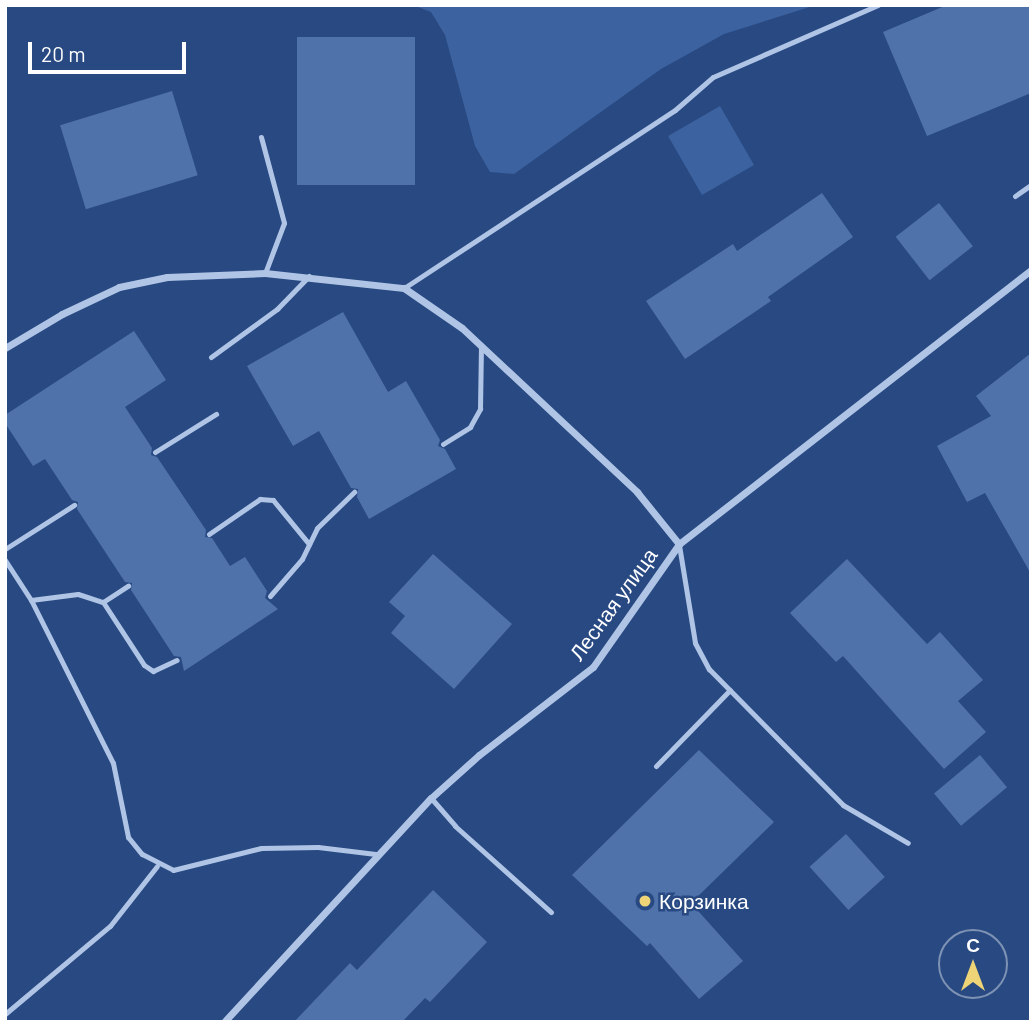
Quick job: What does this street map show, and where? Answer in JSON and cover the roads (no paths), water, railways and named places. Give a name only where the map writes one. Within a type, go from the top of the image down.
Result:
[{"type":"street","name":"Лесная улица","points":[[224,1022],[376,854],[431,798],[479,755],[593,667],[679,544],[1031,270]]},
{"type":"street","points":[[5,348],[62,314],[119,288],[167,277],[265,273],[404,288],[481,346],[637,492],[679,544]]},
{"type":"lane","points":[[404,288],[675,110],[713,77],[878,5]]},
{"type":"lane","points":[[261,137],[284,223],[265,273]]},
{"type":"lane","points":[[1015,196],[1031,186]]},
{"type":"lane","points":[[211,357],[277,309],[309,276]]},
{"type":"lane","points":[[443,444],[470,427],[480,408],[481,346]]},
{"type":"lane","points":[[155,452],[216,414]]},
{"type":"lane","points":[[270,596],[288,579],[317,528],[354,492]]},
{"type":"lane","points":[[209,534],[260,499],[273,500],[309,544]]},
{"type":"lane","points":[[5,549],[75,505]]},
{"type":"lane","points":[[679,544],[695,643],[709,669],[843,805],[908,843]]},
{"type":"lane","points":[[5,560],[32,600],[113,763],[128,838],[157,866],[190,869],[261,848],[318,847],[376,854]]},
{"type":"lane","points":[[103,602],[128,586]]},
{"type":"lane","points":[[32,600],[78,594],[103,602],[144,665],[153,671],[177,660]]},
{"type":"lane","points":[[656,766],[730,690]]},
{"type":"lane","points":[[431,798],[454,826],[551,912]]},
{"type":"lane","points":[[5,1014],[110,926],[157,866]]},
{"type":"place","name":"Корзинка","points":[[645,901]]}]
